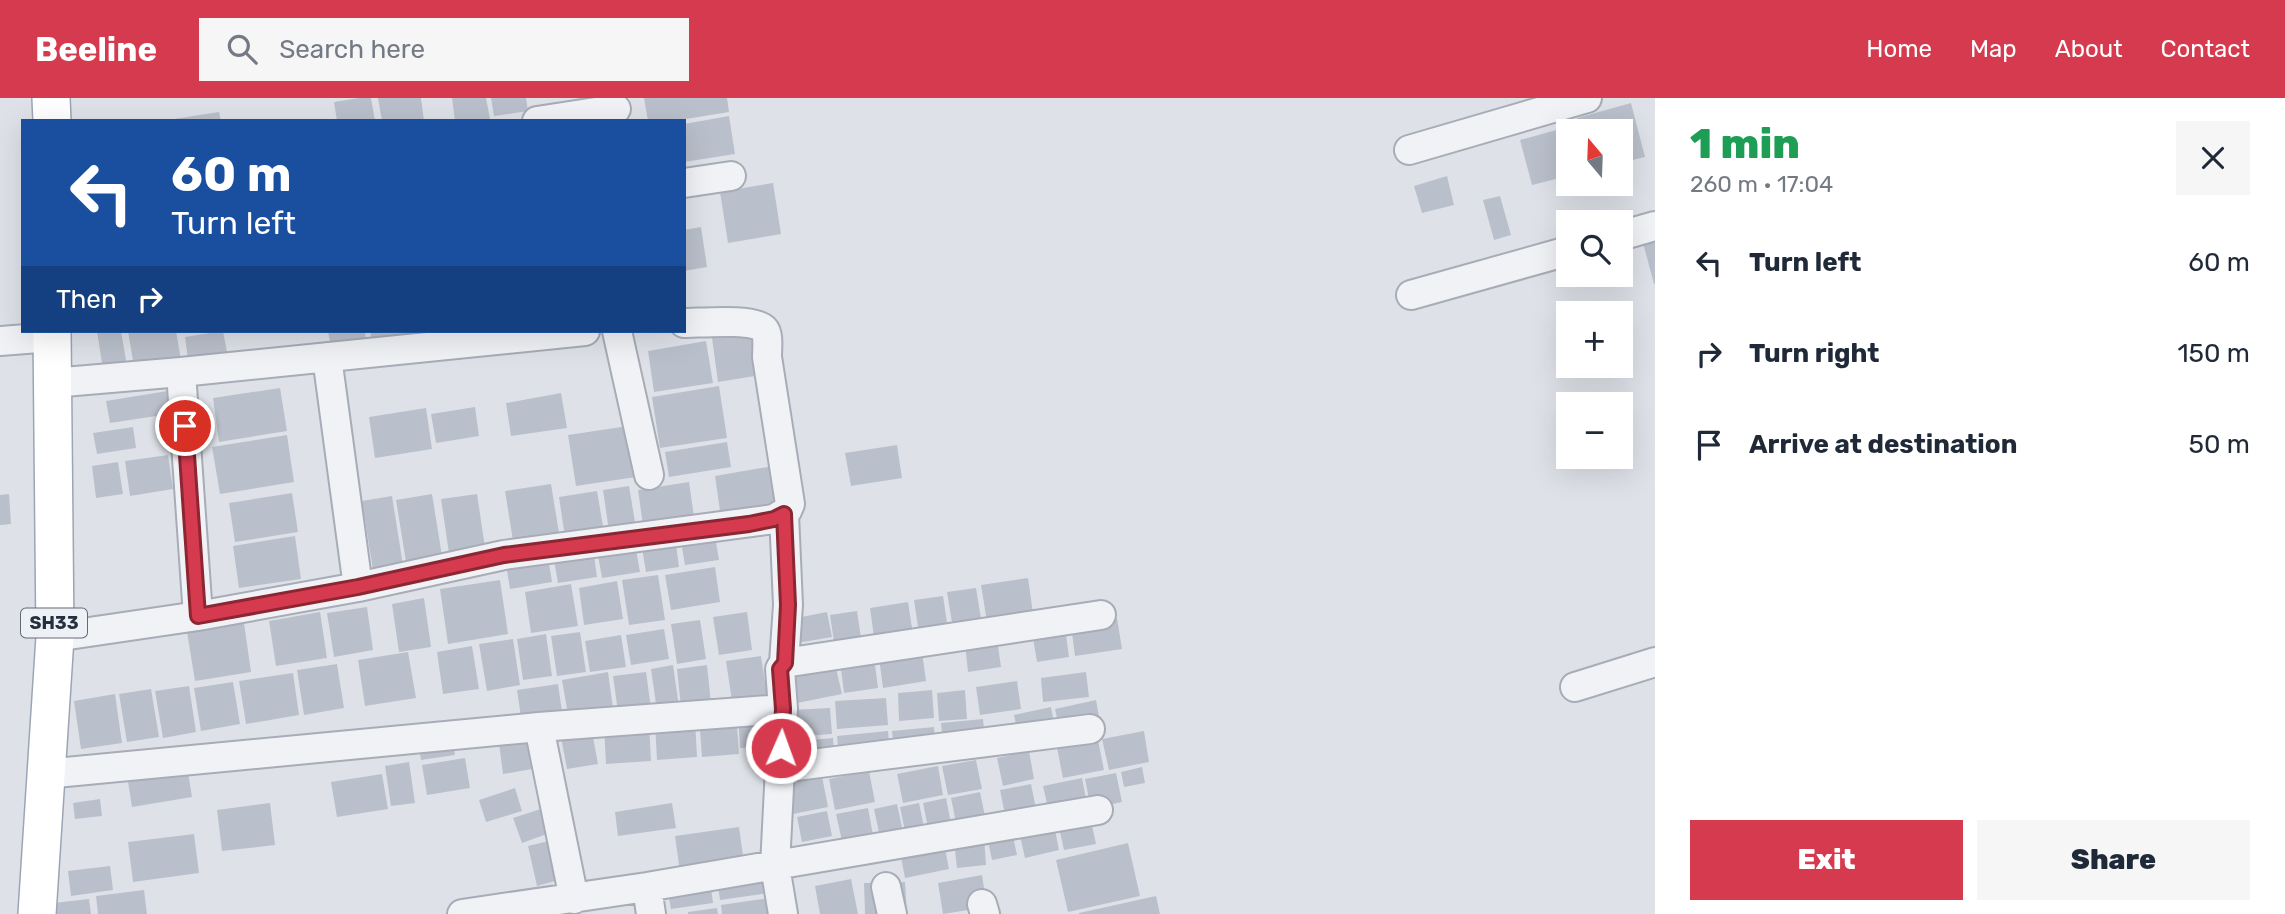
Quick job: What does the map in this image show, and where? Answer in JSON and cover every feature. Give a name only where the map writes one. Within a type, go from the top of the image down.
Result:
[{"type":"main road","points":[[51,98],[52,119]]},
{"type":"main road","name":"SH33","points":[[37,914],[55,637],[52,334]]},
{"type":"street","points":[[1409,150],[1587,98]]},
{"type":"street","points":[[550,119],[616,109]]},
{"type":"street","points":[[686,183],[731,176]]},
{"type":"street","points":[[1633,232],[1655,226]]},
{"type":"street","points":[[1411,295],[1556,254]]},
{"type":"street","points":[[55,637],[198,616],[358,587],[504,555],[774,519],[784,514],[790,504],[767,357],[766,332],[761,326],[743,323],[686,323]]},
{"type":"street","points":[[51,383],[565,333]]},
{"type":"street","points":[[617,333],[649,475]]},
{"type":"street","points":[[0,341],[52,334]]},
{"type":"street","points":[[327,357],[358,587]]},
{"type":"street","points":[[181,372],[198,616]]},
{"type":"street","points":[[783,914],[775,866],[783,709],[780,669],[785,663],[788,605],[784,514]]},
{"type":"street","points":[[785,663],[1101,615]]},
{"type":"street","points":[[1575,687],[1655,663]]},
{"type":"street","points":[[45,774],[539,727],[783,709]]},
{"type":"street","points":[[539,727],[574,899]]},
{"type":"street","points":[[780,768],[1090,729]]},
{"type":"street","points":[[462,914],[499,912],[574,899],[649,901],[775,866],[1098,810]]},
{"type":"building","points":[[371,98],[375,119],[337,119],[334,102]]},
{"type":"building","points":[[378,98],[421,98],[424,119],[382,119]]},
{"type":"building","points":[[452,98],[486,98],[490,119],[455,119]]},
{"type":"building","points":[[491,98],[526,98],[528,111],[494,116]]},
{"type":"building","points":[[644,98],[727,98],[729,112],[685,119],[648,119]]},
{"type":"building","points":[[1631,103],[1645,157],[1633,160],[1633,119],[1577,118]]},
{"type":"building","points":[[219,112],[221,119],[174,119]]},
{"type":"building","points":[[729,116],[735,154],[686,162],[686,124]]},
{"type":"building","points":[[1556,130],[1556,179],[1532,185],[1520,140]]},
{"type":"building","points":[[1447,176],[1454,205],[1422,213],[1414,186]]},
{"type":"building","points":[[773,183],[781,234],[728,243],[720,192]]},
{"type":"building","points":[[1500,196],[1511,235],[1494,240],[1483,200]]},
{"type":"building","points":[[701,227],[707,267],[686,271],[686,230]]},
{"type":"building","points":[[1655,240],[1655,284],[1654,284],[1643,243]]},
{"type":"building","points":[[760,331],[767,374],[718,382],[712,338]]},
{"type":"building","points":[[97,333],[121,333],[127,366],[103,370]]},
{"type":"building","points":[[128,333],[176,333],[181,360],[134,367]]},
{"type":"building","points":[[223,333],[227,352],[188,359],[185,337]]},
{"type":"building","points":[[328,333],[365,333],[366,342],[331,348]]},
{"type":"building","points":[[370,333],[411,333],[412,336],[372,343]]},
{"type":"building","points":[[706,341],[713,383],[654,392],[648,351]]},
{"type":"building","points":[[719,386],[727,438],[660,448],[652,397]]},
{"type":"building","points":[[192,387],[196,410],[110,423],[106,401]]},
{"type":"building","points":[[280,388],[287,431],[219,442],[213,398]]},
{"type":"building","points":[[561,393],[567,428],[511,436],[506,403]]},
{"type":"building","points":[[475,407],[479,436],[436,443],[431,414]]},
{"type":"building","points":[[426,408],[432,449],[375,458],[369,417]]},
{"type":"building","points":[[628,426],[636,477],[576,486],[568,435]]},
{"type":"building","points":[[133,427],[136,448],[97,454],[93,433]]},
{"type":"building","points":[[287,435],[294,482],[220,494],[212,447]]},
{"type":"building","points":[[727,442],[731,467],[669,477],[665,452]]},
{"type":"building","points":[[897,445],[902,478],[851,486],[845,453]]},
{"type":"building","points":[[168,455],[173,489],[130,496],[125,461]]},
{"type":"building","points":[[118,462],[123,494],[96,498],[92,466]]},
{"type":"building","points":[[773,466],[780,509],[721,518],[715,476]]},
{"type":"building","points":[[689,482],[695,524],[644,532],[638,490]]},
{"type":"building","points":[[551,484],[560,539],[514,547],[505,491]]},
{"type":"building","points":[[629,486],[637,534],[610,538],[603,490]]},
{"type":"building","points":[[597,491],[605,538],[566,544],[559,497]]},
{"type":"building","points":[[292,493],[298,532],[235,542],[229,503]]},
{"type":"building","points":[[9,494],[11,524],[0,525],[0,495]]},
{"type":"building","points":[[432,494],[443,562],[407,568],[396,500]]},
{"type":"building","points":[[477,494],[486,554],[450,560],[441,499]]},
{"type":"building","points":[[392,496],[403,565],[373,570],[362,501]]},
{"type":"building","points":[[714,530],[719,560],[685,565],[680,535]]},
{"type":"building","points":[[295,536],[301,579],[239,588],[233,546]]},
{"type":"building","points":[[675,536],[679,567],[646,572],[641,542]]},
{"type":"building","points":[[635,544],[640,572],[602,578],[597,550]]},
{"type":"building","points":[[593,548],[597,577],[558,583],[553,554]]},
{"type":"building","points":[[547,551],[552,582],[510,589],[505,558]]},
{"type":"building","points":[[715,567],[720,602],[671,610],[665,575]]},
{"type":"building","points":[[658,575],[665,620],[629,625],[622,580]]},
{"type":"building","points":[[1028,578],[1035,627],[989,634],[981,585]]},
{"type":"building","points":[[500,580],[508,634],[448,644],[440,589]]},
{"type":"building","points":[[617,581],[623,619],[584,625],[579,588]]},
{"type":"building","points":[[571,584],[578,626],[531,633],[525,592]]},
{"type":"building","points":[[976,588],[984,637],[955,641],[947,592]]},
{"type":"building","points":[[943,596],[950,643],[921,647],[914,600]]},
{"type":"building","points":[[424,598],[431,647],[399,652],[392,604]]},
{"type":"building","points":[[908,602],[915,647],[876,652],[870,608]]},
{"type":"building","points":[[367,607],[373,650],[334,657],[327,613]]},
{"type":"building","points":[[857,611],[863,651],[836,655],[830,615]]},
{"type":"building","points":[[320,612],[327,658],[276,666],[269,621]]},
{"type":"building","points":[[747,612],[752,650],[719,655],[713,617]]},
{"type":"building","points":[[827,612],[832,637],[786,645],[781,621]]},
{"type":"building","points":[[1117,618],[1122,649],[1075,656],[1071,625]]},
{"type":"building","points":[[700,620],[706,659],[677,664],[671,624]]},
{"type":"building","points":[[244,623],[251,672],[195,681],[187,632]]},
{"type":"building","points":[[1065,627],[1069,657],[1037,662],[1032,632]]},
{"type":"building","points":[[664,629],[669,659],[631,665],[626,635]]},
{"type":"building","points":[[580,632],[586,672],[557,676],[551,636]]},
{"type":"building","points":[[546,634],[552,676],[523,680],[517,639]]},
{"type":"building","points":[[621,635],[626,667],[590,672],[585,641]]},
{"type":"building","points":[[513,639],[520,685],[487,691],[479,644]]},
{"type":"building","points":[[997,639],[1001,667],[968,672],[965,644]]},
{"type":"building","points":[[472,646],[479,689],[443,694],[437,652]]},
{"type":"building","points":[[408,652],[416,698],[365,706],[358,660]]},
{"type":"building","points":[[922,652],[926,681],[883,688],[879,658]]},
{"type":"building","points":[[761,656],[767,696],[732,701],[726,661]]},
{"type":"building","points":[[874,657],[878,688],[844,693],[840,662]]},
{"type":"building","points":[[337,664],[344,708],[304,715],[297,670]]},
{"type":"building","points":[[673,665],[679,707],[657,711],[651,669]]},
{"type":"building","points":[[707,665],[711,703],[681,707],[677,669]]},
{"type":"building","points":[[836,668],[842,694],[792,704],[787,678]]},
{"type":"building","points":[[608,672],[613,708],[568,715],[562,680]]},
{"type":"building","points":[[646,672],[651,708],[618,712],[613,676]]},
{"type":"building","points":[[1086,672],[1089,697],[1043,702],[1041,678]]},
{"type":"building","points":[[293,673],[299,715],[246,724],[239,681]]},
{"type":"building","points":[[1017,681],[1021,709],[980,715],[976,687]]},
{"type":"building","points":[[233,682],[240,724],[201,731],[194,688]]},
{"type":"building","points":[[558,684],[563,718],[522,724],[517,690]]},
{"type":"building","points":[[189,686],[196,732],[163,738],[155,691]]},
{"type":"building","points":[[151,689],[159,737],[127,742],[119,694]]},
{"type":"building","points":[[932,690],[934,718],[899,721],[898,693]]},
{"type":"building","points":[[965,690],[967,719],[939,721],[937,693]]},
{"type":"building","points":[[115,694],[122,743],[81,749],[74,701]]},
{"type":"building","points":[[886,698],[888,725],[837,729],[835,701]]},
{"type":"building","points":[[1096,700],[1101,727],[1061,736],[1055,709]]},
{"type":"building","points":[[1051,707],[1057,739],[1021,747],[1014,715]]},
{"type":"building","points":[[830,708],[832,734],[790,737],[789,710]]},
{"type":"building","points":[[784,710],[786,744],[740,748],[738,713]]},
{"type":"building","points":[[983,719],[986,750],[944,754],[941,723]]},
{"type":"building","points":[[695,720],[697,757],[657,760],[655,723]]},
{"type":"building","points":[[649,723],[651,761],[606,764],[604,726]]},
{"type":"building","points":[[450,724],[455,755],[421,760],[416,729]]},
{"type":"building","points":[[591,726],[598,764],[567,769],[560,732]]},
{"type":"building","points":[[737,727],[739,754],[702,757],[700,730]]},
{"type":"building","points":[[934,727],[936,754],[895,758],[892,731]]},
{"type":"building","points":[[888,731],[891,764],[840,769],[837,736]]},
{"type":"building","points":[[1144,731],[1149,762],[1109,770],[1102,739]]},
{"type":"building","points":[[527,738],[532,769],[503,774],[499,743]]},
{"type":"building","points":[[833,738],[835,765],[793,769],[791,742]]},
{"type":"building","points":[[1098,740],[1104,770],[1063,778],[1057,748]]},
{"type":"building","points":[[1029,751],[1034,779],[1003,786],[997,758]]},
{"type":"building","points":[[465,758],[470,788],[427,795],[422,765]]},
{"type":"building","points":[[186,760],[192,797],[132,807],[126,769]]},
{"type":"building","points":[[976,760],[982,789],[948,795],[942,766]]},
{"type":"building","points":[[409,762],[415,803],[391,806],[385,766]]},
{"type":"building","points":[[938,766],[943,795],[903,803],[897,774]]},
{"type":"building","points":[[1142,767],[1145,783],[1124,787],[1121,772]]},
{"type":"building","points":[[869,771],[875,802],[835,810],[829,779]]},
{"type":"building","points":[[1116,773],[1122,802],[1091,809],[1085,779]]},
{"type":"building","points":[[382,774],[388,809],[337,817],[331,782]]},
{"type":"building","points":[[822,776],[828,807],[793,814],[787,783]]},
{"type":"building","points":[[1082,778],[1088,809],[1050,817],[1043,786]]},
{"type":"building","points":[[1031,784],[1037,814],[1006,820],[1000,790]]},
{"type":"building","points":[[515,788],[522,811],[486,822],[479,800]]},
{"type":"building","points":[[980,792],[986,821],[957,827],[951,798]]},
{"type":"building","points":[[946,798],[952,828],[929,833],[923,803]]},
{"type":"building","points":[[100,799],[102,816],[75,819],[73,803]]},
{"type":"building","points":[[270,803],[275,845],[222,851],[217,810]]},
{"type":"building","points":[[672,803],[676,828],[618,836],[615,812]]},
{"type":"building","points":[[919,803],[925,832],[906,836],[900,807]]},
{"type":"building","points":[[897,804],[903,832],[880,837],[874,809]]},
{"type":"building","points":[[550,806],[558,830],[522,843],[513,818]]},
{"type":"building","points":[[868,808],[873,835],[842,841],[836,814]]},
{"type":"building","points":[[827,811],[832,836],[802,842],[797,817]]},
{"type":"building","points":[[1090,816],[1096,844],[1064,850],[1058,823]]},
{"type":"building","points":[[1053,820],[1059,850],[1025,858],[1018,827]]},
{"type":"building","points":[[739,827],[744,863],[680,872],[675,836]]},
{"type":"building","points":[[1011,827],[1017,855],[992,860],[986,832]]},
{"type":"building","points":[[194,834],[199,873],[133,882],[128,842]]},
{"type":"building","points":[[984,837],[986,865],[957,868],[954,841]]},
{"type":"building","points":[[943,838],[949,869],[905,878],[899,847]]},
{"type":"building","points":[[549,841],[559,880],[537,886],[528,846]]},
{"type":"building","points":[[1128,843],[1140,896],[1068,912],[1056,860]]},
{"type":"building","points":[[110,866],[113,890],[71,896],[68,871]]},
{"type":"building","points":[[773,871],[776,892],[720,900],[717,879]]},
{"type":"building","points":[[982,875],[987,907],[943,914],[938,883]]},
{"type":"building","points":[[851,879],[858,914],[820,914],[815,886]]},
{"type":"building","points":[[710,881],[713,903],[671,909],[667,887]]},
{"type":"building","points":[[905,882],[907,914],[865,914],[864,883]]},
{"type":"building","points":[[144,890],[147,914],[98,914],[96,896]]},
{"type":"building","points":[[1156,896],[1160,914],[1079,914],[1079,913]]},
{"type":"building","points":[[777,897],[779,914],[722,914],[721,905]]},
{"type":"building","points":[[89,899],[91,914],[46,914],[45,904]]},
{"type":"building","points":[[717,908],[718,914],[688,914],[688,912]]},
{"type":"route","points":[[185,426],[198,616],[358,587],[504,555],[749,524],[784,514],[788,605],[785,663],[780,669],[783,709],[781,748]]}]
